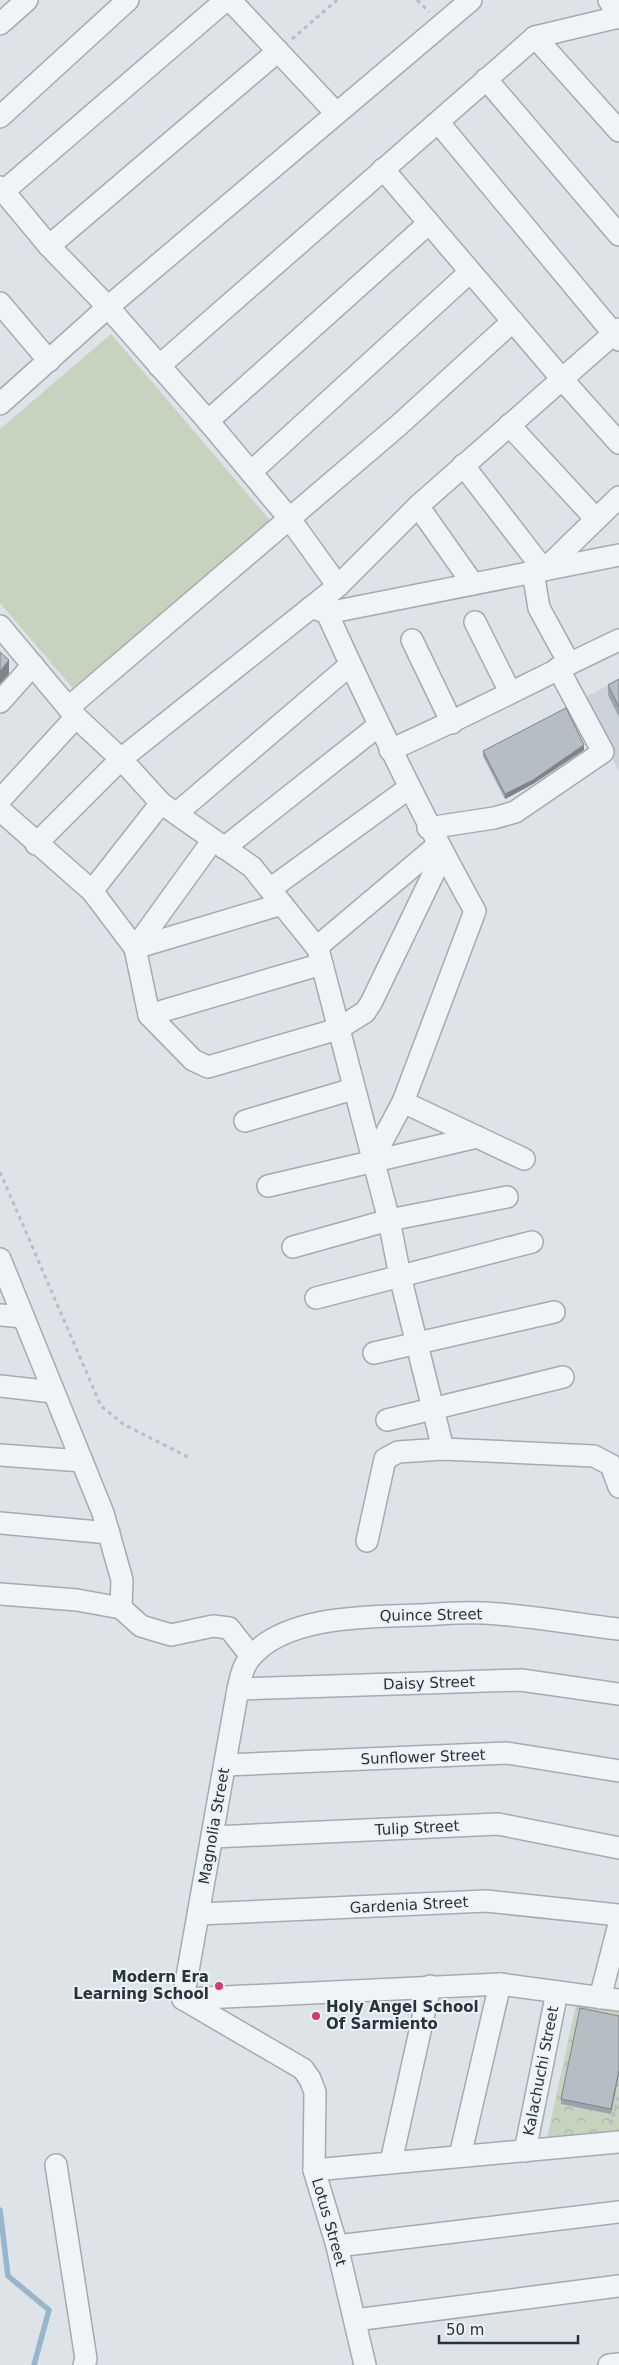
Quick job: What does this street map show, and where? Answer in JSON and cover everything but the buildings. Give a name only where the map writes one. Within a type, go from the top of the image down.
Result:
[{"type":"street","points":[[0,24],[27,0]]},
{"type":"street","points":[[0,117],[128,0]]},
{"type":"street","points":[[226,0],[2,189],[49,246],[108,308],[208,421],[289,518],[338,586]]},
{"type":"street","points":[[230,0],[336,114]]},
{"type":"street","points":[[0,404],[108,308],[471,0]]},
{"type":"street","points":[[160,366],[535,36],[619,17],[609,0]]},
{"type":"street","points":[[535,36],[619,130]]},
{"type":"street","points":[[49,246],[278,51]]},
{"type":"street","points":[[486,79],[619,235]]},
{"type":"street","points":[[36,844],[121,759],[319,610],[338,586],[418,506],[562,379],[617,334],[438,122]]},
{"type":"street","points":[[383,169],[619,443]]},
{"type":"street","points":[[208,421],[429,223]]},
{"type":"street","points":[[251,472],[470,272]]},
{"type":"street","points":[[0,303],[49,361]]},
{"type":"street","points":[[0,800],[73,712],[289,518],[399,425],[513,321]]},
{"type":"street","points":[[510,425],[596,519]]},
{"type":"street","points":[[149,1015],[320,956],[436,842],[494,818],[515,812],[611,755],[564,666],[539,608],[538,571],[463,465]]},
{"type":"street","points":[[538,571],[619,497]]},
{"type":"street","points":[[418,506],[474,584]]},
{"type":"street","points":[[319,610],[474,584],[619,555]]},
{"type":"street","points":[[319,610],[350,666],[436,842],[475,911],[403,1102],[372,1160]]},
{"type":"street","points":[[474,622],[510,692]]},
{"type":"street","points":[[0,626],[73,712],[169,808],[252,867],[320,956],[388,1220],[443,1449]]},
{"type":"street","points":[[412,640],[452,723]]},
{"type":"street","points":[[390,750],[452,723],[510,692],[619,640]]},
{"type":"street","points":[[0,702],[33,665]]},
{"type":"street","points":[[92,891],[169,808],[350,666]]},
{"type":"street","points":[[135,948],[219,844],[378,726]]},
{"type":"street","points":[[135,948],[276,897],[409,788]]},
{"type":"street","points":[[0,810],[36,844],[92,891],[135,948],[149,1015],[193,1060],[208,1067],[338,1029],[365,1012],[371,1003],[436,842]]},
{"type":"street","points":[[245,1121],[353,1089]]},
{"type":"street","points":[[403,1102],[524,1159]]},
{"type":"street","points":[[268,1186],[372,1160],[477,1137]]},
{"type":"street","points":[[293,1247],[388,1220],[507,1196]]},
{"type":"street","points":[[316,1298],[532,1242]]},
{"type":"street","points":[[0,1259],[103,1513],[122,1580],[121,1608]]},
{"type":"street","points":[[374,1353],[554,1312]]},
{"type":"street","points":[[0,1315],[23,1317]]},
{"type":"street","points":[[387,1420],[563,1377]]},
{"type":"street","points":[[0,1386],[53,1392]]},
{"type":"street","points":[[367,1541],[385,1459],[398,1452],[443,1449],[594,1456],[611,1465],[619,1488]]},
{"type":"street","points":[[0,1455],[82,1461]]},
{"type":"street","points":[[0,1523],[109,1533]]},
{"type":"street","points":[[0,1594],[77,1600],[121,1608],[141,1626],[171,1635],[213,1626],[229,1628],[251,1656]]},
{"type":"street","name":"Quince Street","points":[[251,1656],[271,1641],[298,1628],[332,1620],[368,1617],[483,1613],[619,1629]]},
{"type":"street","name":"Magnolia Street","points":[[183,1999],[238,1689],[242,1674],[251,1656]]},
{"type":"street","name":"Daisy Street","points":[[238,1689],[520,1680],[619,1694]]},
{"type":"street","name":"Sunflower Street","points":[[225,1765],[507,1753],[619,1771]]},
{"type":"street","name":"Tulip Street","points":[[213,1837],[498,1824],[619,1848]]},
{"type":"street","name":"Gardenia Street","points":[[199,1914],[486,1901],[619,1915]]},
{"type":"street","points":[[183,1999],[500,1984],[609,1999],[619,1924]]},
{"type":"street","points":[[460,2156],[500,1984]]},
{"type":"street","points":[[392,2162],[430,1986]]},
{"type":"street","name":"Kalachuchi Street","points":[[525,2151],[557,1992]]},
{"type":"street","name":"Lotus Street","points":[[183,1999],[303,2068],[310,2079],[315,2092],[314,2170],[337,2246],[365,2365]]},
{"type":"street","points":[[314,2170],[612,2143]]},
{"type":"street","points":[[56,2165],[86,2359],[84,2365]]},
{"type":"street","points":[[337,2246],[619,2212]]},
{"type":"street","points":[[355,2320],[619,2286]]},
{"type":"street","points":[[608,2365],[619,2364]]},
{"type":"path","points":[[278,51],[338,0]]},
{"type":"path","points":[[0,1172],[101,1406],[123,1424],[190,1458]]},
{"type":"path","points":[[612,2143],[619,2094]]},
{"type":"shaded area","points":[[619,680],[619,772],[583,698]]},
{"type":"green space","points":[[111,334],[273,524],[77,693],[0,603],[0,429]]},
{"type":"green space","points":[[576,2005],[619,2012],[619,2132],[547,2138]]},
{"type":"waterway","points":[[0,2210],[8,2276],[49,2310],[34,2365]]},
{"type":"place","name":"Modern Era Learning School","points":[[219,1986]]},
{"type":"place","name":"Holy Angel School Of Sarmiento","points":[[316,2016]]}]
